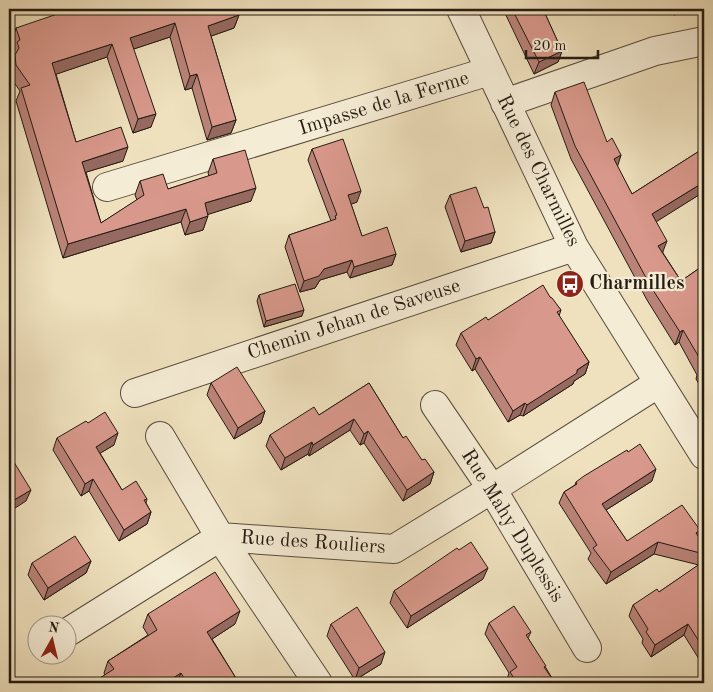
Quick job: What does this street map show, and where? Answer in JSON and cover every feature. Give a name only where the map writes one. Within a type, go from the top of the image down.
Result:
[{"type":"street","name":"Rue des Charmilles","points":[[461,9],[574,247],[704,455]]},
{"type":"street","points":[[505,103],[655,51],[704,41]]},
{"type":"street","name":"Impasse de la Ferme","points":[[106,187],[490,71]]},
{"type":"street","name":"Chemin Jehan de Saveuse","points":[[135,393],[574,247]]},
{"type":"street","name":"Rue des Rouliers","points":[[78,626],[220,537],[394,548],[492,489],[659,383]]},
{"type":"street","name":"Rue Mahy Duplessis","points":[[435,405],[492,489],[587,648]]},
{"type":"street","points":[[160,436],[220,537],[318,683]]},
{"type":"building","points":[[72,9],[237,9],[239,15],[208,26],[236,120],[212,127],[197,74],[190,76],[175,23],[130,38],[156,114],[138,119],[112,44],[52,63],[76,142],[121,127],[128,147],[82,162],[101,223],[144,195],[140,181],[163,174],[168,189],[217,173],[213,159],[245,150],[256,188],[205,203],[208,216],[190,222],[186,209],[68,244],[21,88],[30,85],[16,65],[15,55],[19,48],[17,42],[20,40],[16,28]]},
{"type":"building","points":[[512,9],[543,9],[562,51],[539,62]]},
{"type":"building","points":[[584,82],[607,142],[612,138],[621,155],[614,159],[632,194],[704,148],[704,182],[652,214],[667,241],[658,246],[681,281],[704,265],[704,372],[700,366],[703,364],[683,330],[680,332],[651,287],[575,146],[555,92]]},
{"type":"building","points":[[343,139],[361,191],[348,195],[362,236],[387,227],[396,254],[354,267],[352,260],[324,269],[319,276],[304,281],[289,235],[336,219],[335,216],[337,215],[312,149]]},
{"type":"building","points":[[476,187],[484,208],[488,207],[495,232],[465,241],[450,195]]},
{"type":"building","points":[[295,284],[304,310],[266,321],[259,295]]},
{"type":"building","points":[[543,285],[561,310],[557,312],[589,362],[577,370],[577,373],[527,405],[525,403],[513,411],[480,357],[476,359],[461,333],[486,317],[488,320]]},
{"type":"building","points":[[9,328],[13,331],[9,338]]},
{"type":"building","points":[[237,367],[265,411],[238,428],[211,383]]},
{"type":"building","points":[[369,383],[403,438],[406,436],[422,460],[425,459],[434,472],[407,490],[368,431],[364,434],[354,419],[313,445],[312,442],[285,458],[270,435],[314,407],[319,415]]},
{"type":"building","points":[[105,412],[118,433],[96,447],[122,490],[136,481],[147,499],[144,500],[151,512],[124,530],[93,479],[85,484],[57,438],[86,421],[88,423]]},
{"type":"building","points":[[640,444],[656,469],[602,504],[627,541],[682,505],[700,530],[696,533],[704,544],[704,554],[658,542],[611,572],[593,548],[597,545],[564,492],[577,484],[576,482],[584,476]]},
{"type":"building","points":[[9,454],[31,490],[9,503]]},
{"type":"building","points":[[75,536],[91,561],[48,588],[32,563]]},
{"type":"building","points":[[471,542],[488,568],[411,616],[394,591],[457,548],[459,550]]},
{"type":"building","points":[[704,561],[704,649],[688,624],[655,645],[646,632],[648,629],[633,605],[657,589],[659,592]]},
{"type":"building","points":[[215,572],[240,611],[207,632],[239,683],[187,683],[181,673],[165,683],[92,683],[114,669],[108,661],[157,630],[148,614]]},
{"type":"building","points":[[514,606],[531,632],[526,635],[555,683],[517,683],[510,672],[517,667],[489,623]]},
{"type":"building","points":[[357,607],[385,652],[359,668],[331,624]]},
{"type":"place","name":"Charmilles","points":[[570,284]]}]
